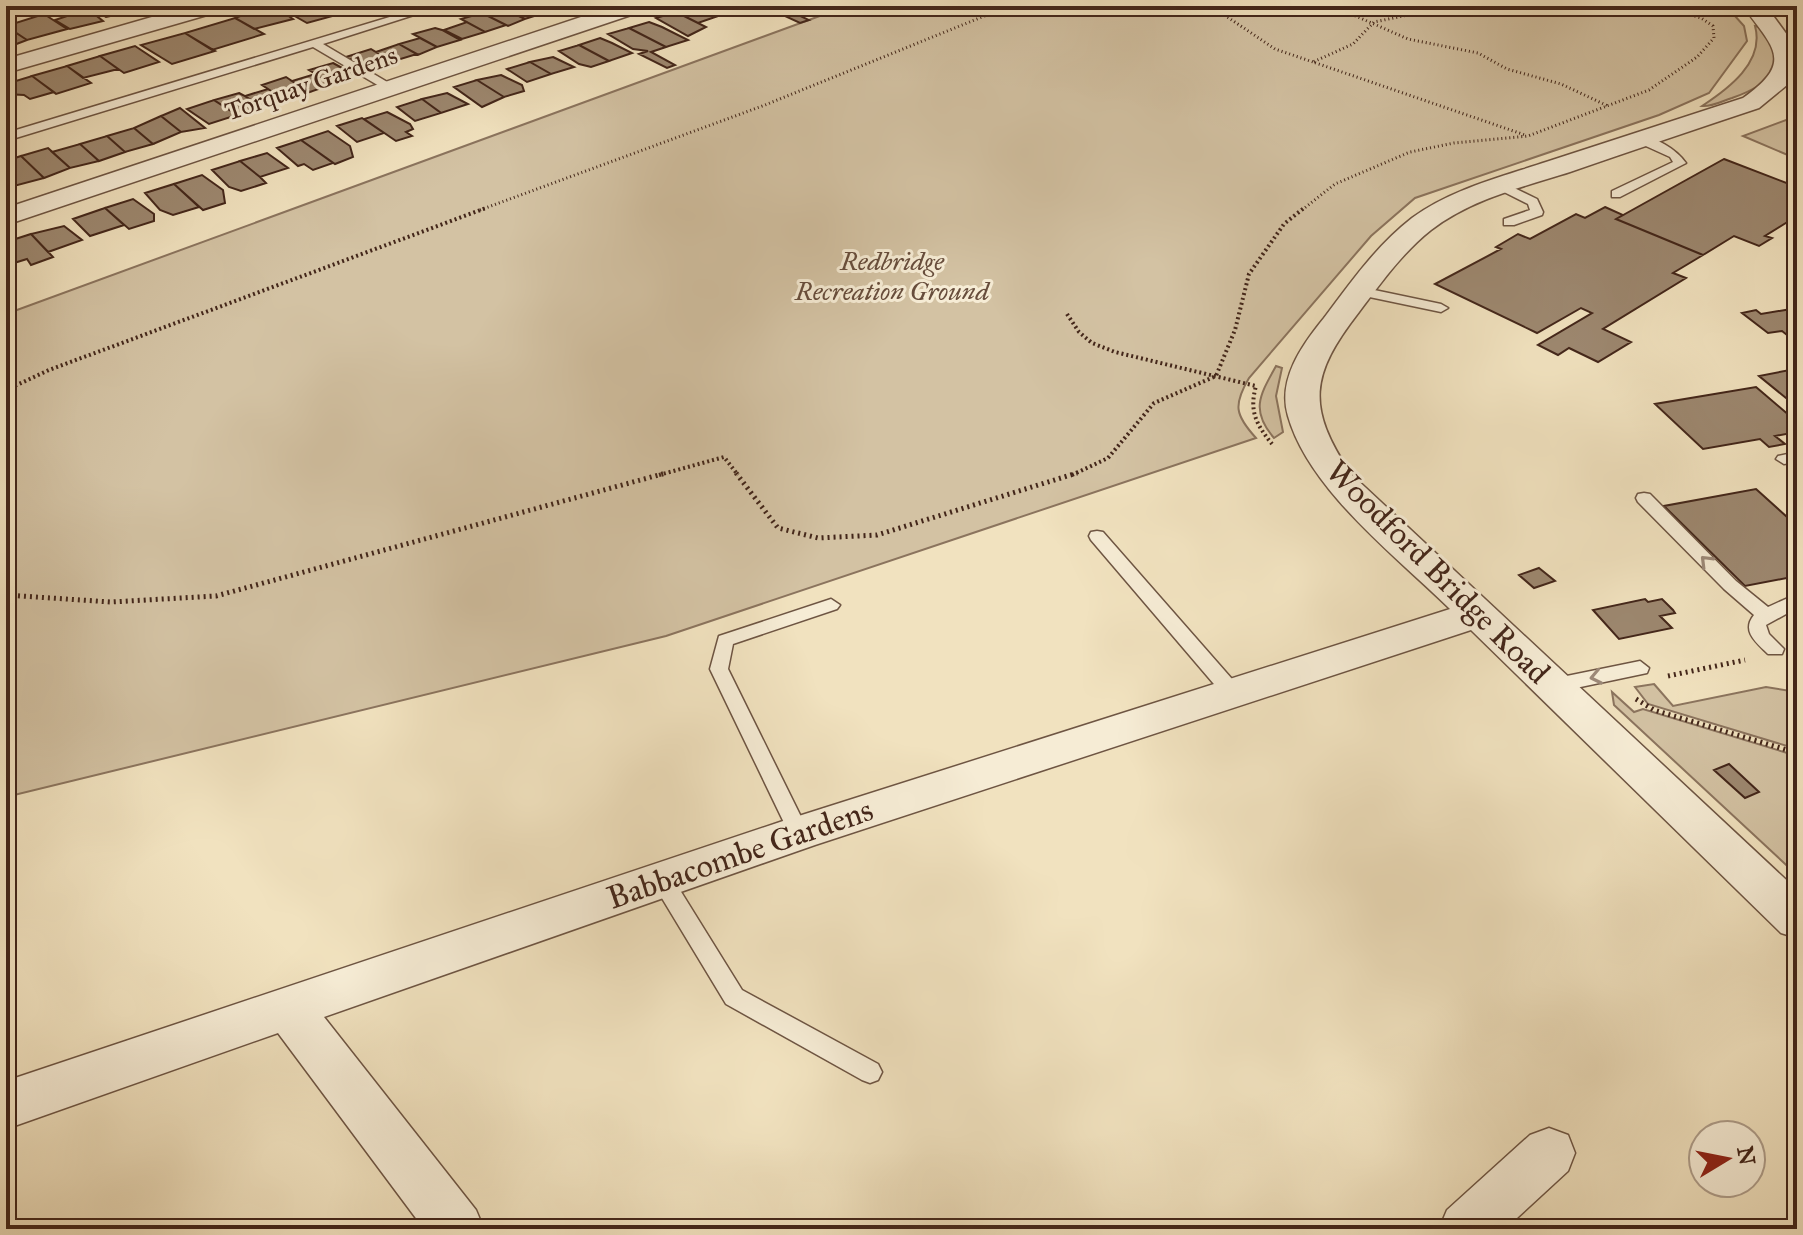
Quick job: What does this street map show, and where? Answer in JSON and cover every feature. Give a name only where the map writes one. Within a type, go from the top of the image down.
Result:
[{"type":"street","points":[[6,66],[213,6]]},
{"type":"street","name":"Torquay Gardens","points":[[6,217],[635,6]]},
{"type":"street","name":"Woodford Bridge Road","points":[[1754,6],[1784,39],[1795,57],[1792,74],[1780,90],[1751,103],[1471,196],[1424,223],[1393,250],[1319,342],[1307,363],[1300,398],[1311,441],[1339,481],[1797,919]]},
{"type":"street","name":"Babbacombe Gardens","points":[[6,1105],[799,833],[1478,614]]},
{"type":"street","points":[[288,1008],[457,1229]]},
{"type":"street","points":[[1466,1229],[1549,1153]]},
{"type":"lane","points":[[6,137],[437,6]]},
{"type":"lane","points":[[315,44],[390,88]]},
{"type":"lane","points":[[1616,194],[1680,163],[1674,154],[1641,139]]},
{"type":"lane","points":[[1502,186],[1533,202],[1537,212],[1509,222]]},
{"type":"lane","points":[[1360,291],[1441,308]]},
{"type":"lane","points":[[1644,498],[1730,585],[1764,613]]},
{"type":"lane","points":[[1097,536],[1232,692]]},
{"type":"lane","points":[[799,833],[719,669],[725,640],[831,605]]},
{"type":"lane","points":[[1775,649],[1765,641],[1756,625],[1764,613],[1790,605]]},
{"type":"lane","points":[[1552,686],[1619,679],[1640,668]]},
{"type":"lane","points":[[662,880],[734,997],[870,1072]]},
{"type":"path","points":[[6,390],[49,370],[155,330],[765,105],[1009,6]]},
{"type":"path","points":[[1211,6],[1275,49],[1528,136]]},
{"type":"path","points":[[1333,6],[1408,39],[1478,53],[1507,69],[1561,84],[1608,106]]},
{"type":"path","points":[[1313,62],[1353,44],[1374,22],[1452,6]]},
{"type":"path","points":[[6,595],[133,604],[216,596],[724,457],[778,528],[818,538],[877,535],[1068,477],[1108,458],[1154,403],[1216,376],[1235,330],[1249,274],[1284,224],[1335,184],[1410,152],[1454,143],[1528,136],[1649,90],[1697,57],[1714,38],[1713,26],[1701,18],[1664,6]]},
{"type":"path","points":[[1067,314],[1079,332],[1092,343],[1115,352],[1256,386],[1251,403],[1255,424],[1273,444]]},
{"type":"path","points":[[1619,679],[1747,660]]},
{"type":"path","points":[[1619,679],[1636,699],[1654,710],[1797,753]]},
{"type":"green space","name":"Redbridge Recreation Ground","points":[[847,6],[1726,6],[1744,26],[1747,41],[1709,93],[1659,115],[1415,198],[1371,236],[1249,378],[1240,396],[1239,410],[1244,423],[1256,438],[666,636],[6,797],[6,314]]},
{"type":"green space","points":[[1755,26],[1760,27],[1775,51],[1773,71],[1745,93],[1702,106],[1733,83],[1749,63],[1757,39]]},
{"type":"green space","points":[[1797,116],[1797,159],[1743,136]]},
{"type":"green space","points":[[1276,366],[1282,368],[1276,396],[1283,432],[1274,438],[1262,419],[1260,402]]},
{"type":"green space","points":[[1654,684],[1673,706],[1766,687],[1797,692],[1797,749],[1648,704],[1635,687]]},
{"type":"green space","points":[[1612,692],[1634,712],[1643,709],[1797,756],[1797,875],[1614,705]]},
{"type":"building","points":[[88,6],[132,6],[139,10],[106,17]]},
{"type":"building","points":[[277,6],[326,6],[340,14],[307,23]]},
{"type":"building","points":[[535,6],[547,12],[525,19],[500,7]]},
{"type":"building","points":[[707,6],[740,6],[750,11],[733,16]]},
{"type":"building","points":[[740,6],[779,6],[809,20],[800,23],[770,9],[757,14]]},
{"type":"building","points":[[275,7],[293,19],[254,29],[235,18],[262,8]]},
{"type":"building","points":[[500,7],[525,19],[508,26],[482,13]]},
{"type":"building","points":[[697,7],[718,16],[698,23],[676,12]]},
{"type":"building","points":[[88,9],[103,21],[70,29],[55,20]]},
{"type":"building","points":[[676,12],[706,27],[688,36],[656,18]]},
{"type":"building","points":[[482,13],[506,25],[485,32],[461,19]]},
{"type":"building","points":[[44,14],[67,29],[27,40],[6,26]]},
{"type":"building","points":[[235,18],[264,34],[212,50],[185,33]]},
{"type":"building","points":[[467,22],[485,32],[462,39],[444,30]]},
{"type":"building","points":[[649,22],[688,40],[666,47],[629,28]]},
{"type":"building","points":[[435,28],[460,40],[437,47],[413,34]]},
{"type":"building","points":[[629,28],[666,47],[651,52],[675,65],[667,68],[639,54],[648,51],[633,49],[608,34]]},
{"type":"building","points":[[10,29],[27,40],[6,48],[6,30]]},
{"type":"building","points":[[185,33],[215,51],[172,64],[141,45]]},
{"type":"building","points":[[420,38],[437,47],[418,55],[399,44]]},
{"type":"building","points":[[600,38],[632,53],[609,61],[579,45]]},
{"type":"building","points":[[399,44],[417,54],[394,61],[376,52]]},
{"type":"building","points":[[579,45],[609,61],[591,67],[579,64],[559,51]]},
{"type":"building","points":[[135,46],[159,62],[124,73],[100,56]]},
{"type":"building","points":[[371,49],[394,61],[373,70],[346,57]]},
{"type":"building","points":[[100,56],[118,69],[83,78],[67,66]]},
{"type":"building","points":[[553,57],[574,67],[551,74],[530,62]]},
{"type":"building","points":[[530,62],[551,74],[527,82],[507,69]]},
{"type":"building","points":[[333,63],[357,76],[333,84],[309,70]]},
{"type":"building","points":[[67,66],[91,83],[56,94],[32,76]]},
{"type":"building","points":[[315,74],[333,84],[310,92],[292,81]]},
{"type":"building","points":[[501,75],[522,85],[524,91],[504,97],[477,80]]},
{"type":"building","points":[[32,76],[54,92],[30,99],[24,95],[6,94],[6,84]]},
{"type":"building","points":[[286,77],[310,92],[285,100],[262,85]]},
{"type":"building","points":[[477,80],[504,97],[482,107],[454,87]]},
{"type":"building","points":[[268,89],[285,100],[261,107],[245,96]]},
{"type":"building","points":[[239,93],[261,107],[237,115],[214,100]]},
{"type":"building","points":[[447,93],[468,104],[441,113],[422,99]]},
{"type":"building","points":[[422,99],[441,113],[415,121],[397,107]]},
{"type":"building","points":[[214,100],[237,115],[209,124],[187,109]]},
{"type":"building","points":[[180,108],[205,128],[181,132],[161,116]]},
{"type":"building","points":[[387,112],[410,124],[413,129],[406,132],[412,136],[396,141],[364,119]]},
{"type":"building","points":[[161,116],[181,132],[153,144],[134,128]]},
{"type":"building","points":[[362,118],[384,133],[357,142],[337,126]]},
{"type":"building","points":[[134,128],[153,144],[125,152],[107,136]]},
{"type":"building","points":[[328,131],[350,146],[353,157],[335,164],[301,140]]},
{"type":"building","points":[[107,136],[125,152],[99,161],[80,144]]},
{"type":"building","points":[[301,140],[333,163],[313,170],[304,164],[298,166],[277,148]]},
{"type":"building","points":[[80,144],[99,161],[70,168],[52,152]]},
{"type":"building","points":[[48,148],[70,168],[44,178],[21,156]]},
{"type":"building","points":[[267,153],[288,168],[260,177],[240,161]]},
{"type":"building","points":[[21,156],[44,178],[14,186],[6,178],[6,161]]},
{"type":"building","points":[[1724,159],[1797,187],[1797,216],[1765,236],[1772,238],[1759,246],[1734,236],[1703,255],[1616,219]]},
{"type":"building","points":[[240,161],[266,183],[241,191],[229,187],[212,170]]},
{"type":"building","points":[[202,175],[223,190],[225,203],[203,210],[174,184]]},
{"type":"building","points":[[174,184],[199,207],[173,215],[160,210],[145,193]]},
{"type":"building","points":[[133,199],[154,214],[154,221],[129,229],[105,208]]},
{"type":"building","points":[[1605,207],[1623,215],[1616,219],[1703,255],[1673,273],[1686,278],[1603,329],[1631,342],[1598,362],[1569,348],[1558,355],[1538,345],[1592,313],[1581,308],[1537,333],[1435,284],[1501,249],[1496,247],[1518,234],[1530,239],[1576,214],[1585,218]]},
{"type":"building","points":[[105,208],[124,225],[90,236],[73,219]]},
{"type":"building","points":[[64,226],[82,240],[48,252],[31,234]]},
{"type":"building","points":[[31,234],[53,257],[31,265],[27,259],[14,263],[6,250],[6,242]]},
{"type":"building","points":[[1797,308],[1797,343],[1782,331],[1768,333],[1742,313],[1756,310],[1761,314]]},
{"type":"building","points":[[1797,308],[1797,343],[1782,331],[1768,333],[1742,313],[1756,310],[1761,314]]},
{"type":"building","points":[[1797,371],[1797,407],[1759,376]]},
{"type":"building","points":[[1797,371],[1797,407],[1759,376]]},
{"type":"building","points":[[1756,387],[1797,422],[1797,432],[1775,436],[1785,444],[1769,447],[1760,439],[1703,449],[1655,404]]},
{"type":"building","points":[[1756,387],[1797,422],[1797,432],[1775,436],[1785,444],[1769,447],[1760,439],[1703,449],[1655,404]]},
{"type":"building","points":[[1756,489],[1797,526],[1797,576],[1745,586],[1664,506]]},
{"type":"building","points":[[1756,489],[1797,526],[1797,576],[1745,586],[1664,506]]},
{"type":"building","points":[[1539,568],[1555,581],[1534,588],[1519,575]]},
{"type":"building","points":[[1645,599],[1648,602],[1662,599],[1673,610],[1675,613],[1660,616],[1672,628],[1619,639],[1593,610]]},
{"type":"building","points":[[1729,764],[1759,792],[1745,798],[1714,770]]}]
